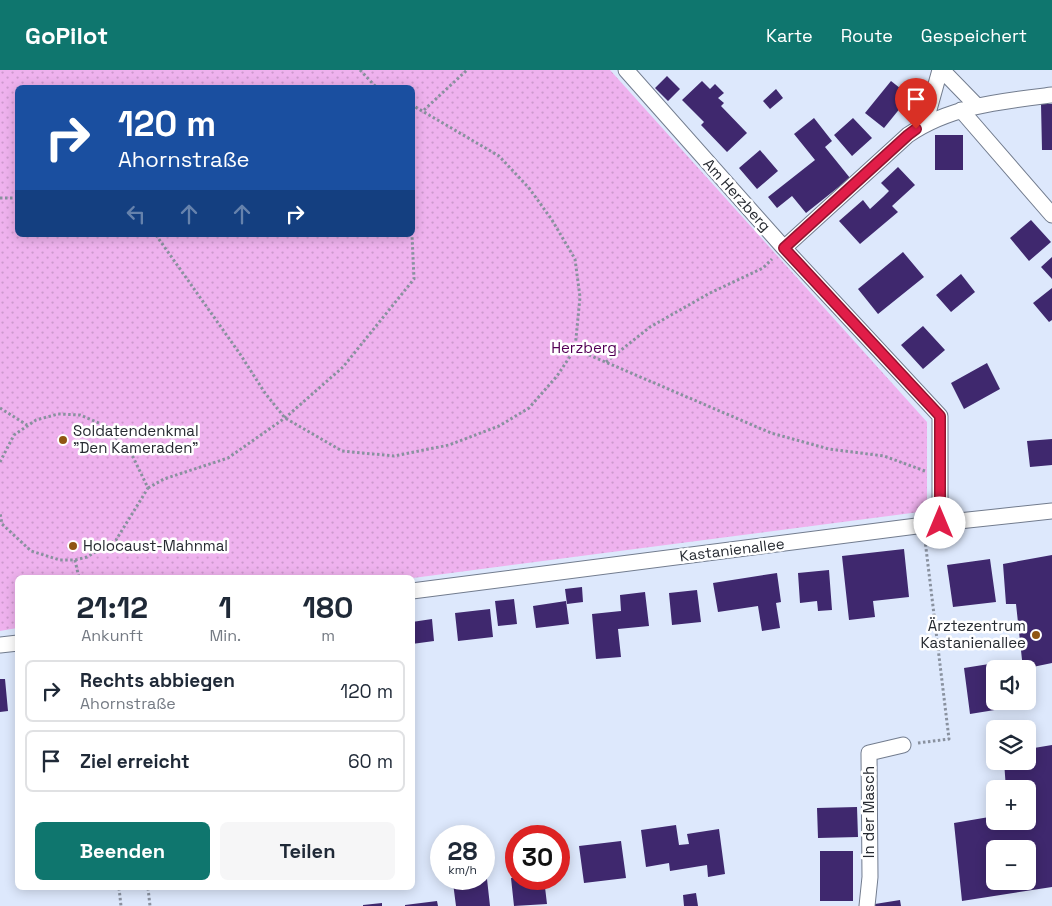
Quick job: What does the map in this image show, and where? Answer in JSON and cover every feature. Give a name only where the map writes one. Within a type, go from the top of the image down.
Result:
[{"type":"street","name":"Am Herzberg","points":[[626,70],[784,248],[940,416],[940,523]]},
{"type":"street","points":[[925,124],[941,70],[977,106]]},
{"type":"street","points":[[784,248],[908,135],[925,124],[977,106],[1004,100],[1052,95]]},
{"type":"street","points":[[961,110],[1052,214]]},
{"type":"street","name":"Kastanienallee","points":[[415,591],[923,525],[1052,511]]},
{"type":"street","points":[[0,645],[15,642]]},
{"type":"street","name":"In der Masch","points":[[867,906],[870,877],[869,753],[903,745]]},
{"type":"path","points":[[360,70],[374,85]]},
{"type":"path","points":[[424,110],[467,70]]},
{"type":"path","points":[[157,237],[265,393],[285,418],[342,451],[394,456],[449,445],[499,426],[529,408],[557,376],[575,349],[580,297],[575,260],[552,220],[528,188],[499,156],[415,106]]},
{"type":"path","points":[[0,198],[15,198]]},
{"type":"path","points":[[0,512],[2,524],[31,551],[60,560],[75,560],[87,557],[116,540],[148,488],[164,479],[228,458],[285,418],[343,366],[414,279],[412,237]]},
{"type":"path","points":[[606,362],[650,327],[710,293],[763,268],[784,248]]},
{"type":"path","points":[[575,349],[647,382],[771,433],[828,449],[884,456],[939,475]]},
{"type":"path","points":[[0,408],[27,425]]},
{"type":"path","points":[[0,462],[14,434],[27,425],[36,420],[58,414],[80,415],[106,426],[133,457],[148,488]]},
{"type":"path","points":[[903,745],[949,739],[923,525]]},
{"type":"path","points":[[75,560],[78,575]]},
{"type":"path","points":[[119,890],[121,906]]},
{"type":"path","points":[[148,890],[150,906]]},
{"type":"green space","name":"Herzberg","points":[[0,70],[610,70],[927,422],[927,511],[415,578],[415,575],[15,575],[15,628],[0,631]]},
{"type":"building","points":[[667,76],[680,89],[668,101],[655,88]]},
{"type":"building","points":[[702,81],[710,89],[715,84],[724,93],[718,98],[724,103],[721,106],[747,133],[727,152],[701,125],[704,122],[682,100]]},
{"type":"building","points":[[891,81],[910,96],[884,128],[865,113]]},
{"type":"building","points":[[776,89],[783,98],[770,109],[763,101]]},
{"type":"building","points":[[1041,104],[1052,104],[1052,150],[1042,150]]},
{"type":"building","points":[[814,118],[832,141],[825,147],[850,178],[806,213],[792,196],[777,208],[768,197],[815,160],[794,134]]},
{"type":"building","points":[[853,118],[872,138],[852,156],[834,135]]},
{"type":"building","points":[[935,135],[963,135],[963,170],[935,170]]},
{"type":"building","points":[[760,150],[778,171],[757,189],[739,168]]},
{"type":"building","points":[[898,167],[915,185],[892,206],[898,212],[860,244],[839,221],[863,200],[870,209],[889,191],[881,183]]},
{"type":"building","points":[[1031,220],[1051,242],[1029,261],[1010,238]]},
{"type":"building","points":[[903,252],[924,277],[878,314],[858,289]]},
{"type":"building","points":[[1052,257],[1052,279],[1041,267]]},
{"type":"building","points":[[961,274],[975,292],[951,312],[936,295]]},
{"type":"building","points":[[1052,288],[1052,320],[1049,322],[1033,303]]},
{"type":"building","points":[[923,326],[945,350],[923,369],[901,345]]},
{"type":"building","points":[[987,363],[1000,389],[964,409],[951,383]]},
{"type":"building","points":[[1052,439],[1052,465],[1030,467],[1027,441]]},
{"type":"building","points":[[904,549],[909,597],[873,601],[875,617],[849,620],[842,556]]},
{"type":"building","name":"Ärztezentrum Kastanienallee","points":[[1052,555],[1052,663],[1036,666],[1036,660],[1022,660],[1016,604],[1006,604],[1003,564]]},
{"type":"building","points":[[990,559],[996,602],[953,607],[947,565]]},
{"type":"building","points":[[829,570],[832,610],[818,611],[817,601],[800,603],[798,573]]},
{"type":"building","points":[[777,573],[781,602],[776,603],[780,628],[762,631],[758,606],[718,612],[713,583]]},
{"type":"building","points":[[582,587],[583,602],[567,604],[565,589]]},
{"type":"building","points":[[697,590],[701,622],[672,625],[669,593]]},
{"type":"building","points":[[645,592],[649,626],[618,629],[621,657],[596,659],[592,614],[621,611],[620,595]]},
{"type":"building","points":[[514,599],[517,624],[498,626],[495,601]]},
{"type":"building","points":[[566,601],[569,624],[536,628],[533,606]]},
{"type":"building","points":[[490,609],[493,637],[458,641],[455,613]]},
{"type":"building","points":[[432,619],[434,641],[415,644],[415,622]]},
{"type":"building","points":[[986,664],[986,710],[995,710],[970,714],[964,668]]},
{"type":"building","points":[[0,679],[5,679],[8,711],[0,712]]},
{"type":"building","points":[[1052,745],[1052,887],[1036,889],[1036,840],[986,840],[986,890],[1033,890],[962,901],[954,823],[986,818],[986,830],[1036,830],[1036,780],[1005,780],[1005,770],[1036,770],[1036,748]]},
{"type":"building","points":[[857,807],[858,837],[818,838],[817,808]]},
{"type":"building","points":[[676,825],[679,845],[689,844],[687,834],[719,829],[725,874],[708,877],[707,865],[670,871],[669,863],[646,867],[641,830]]},
{"type":"building","points":[[621,841],[626,878],[584,883],[579,846]]},
{"type":"building","points":[[820,851],[853,851],[853,901],[820,901]]},
{"type":"building","points":[[454,890],[488,890],[490,906],[456,906]]},
{"type":"building","points":[[512,890],[545,890],[547,904],[514,906]]},
{"type":"building","points":[[696,893],[698,906],[684,906],[683,895]]},
{"type":"building","points":[[900,900],[901,906],[875,906],[875,904]]},
{"type":"building","points":[[437,901],[438,906],[405,906],[405,905]]},
{"type":"building","points":[[382,903],[382,906],[363,906],[363,905]]},
{"type":"place","name":"Soldatendenkmal \"Den Kameraden\"","points":[[63,440]]},
{"type":"place","name":"Holocaust-Mahnmal","points":[[73,546]]},
{"type":"place","name":"Ärztezentrum Kastanienallee","points":[[1036,635]]},
{"type":"route","points":[[916,129],[784,248],[940,416],[940,523]]}]
